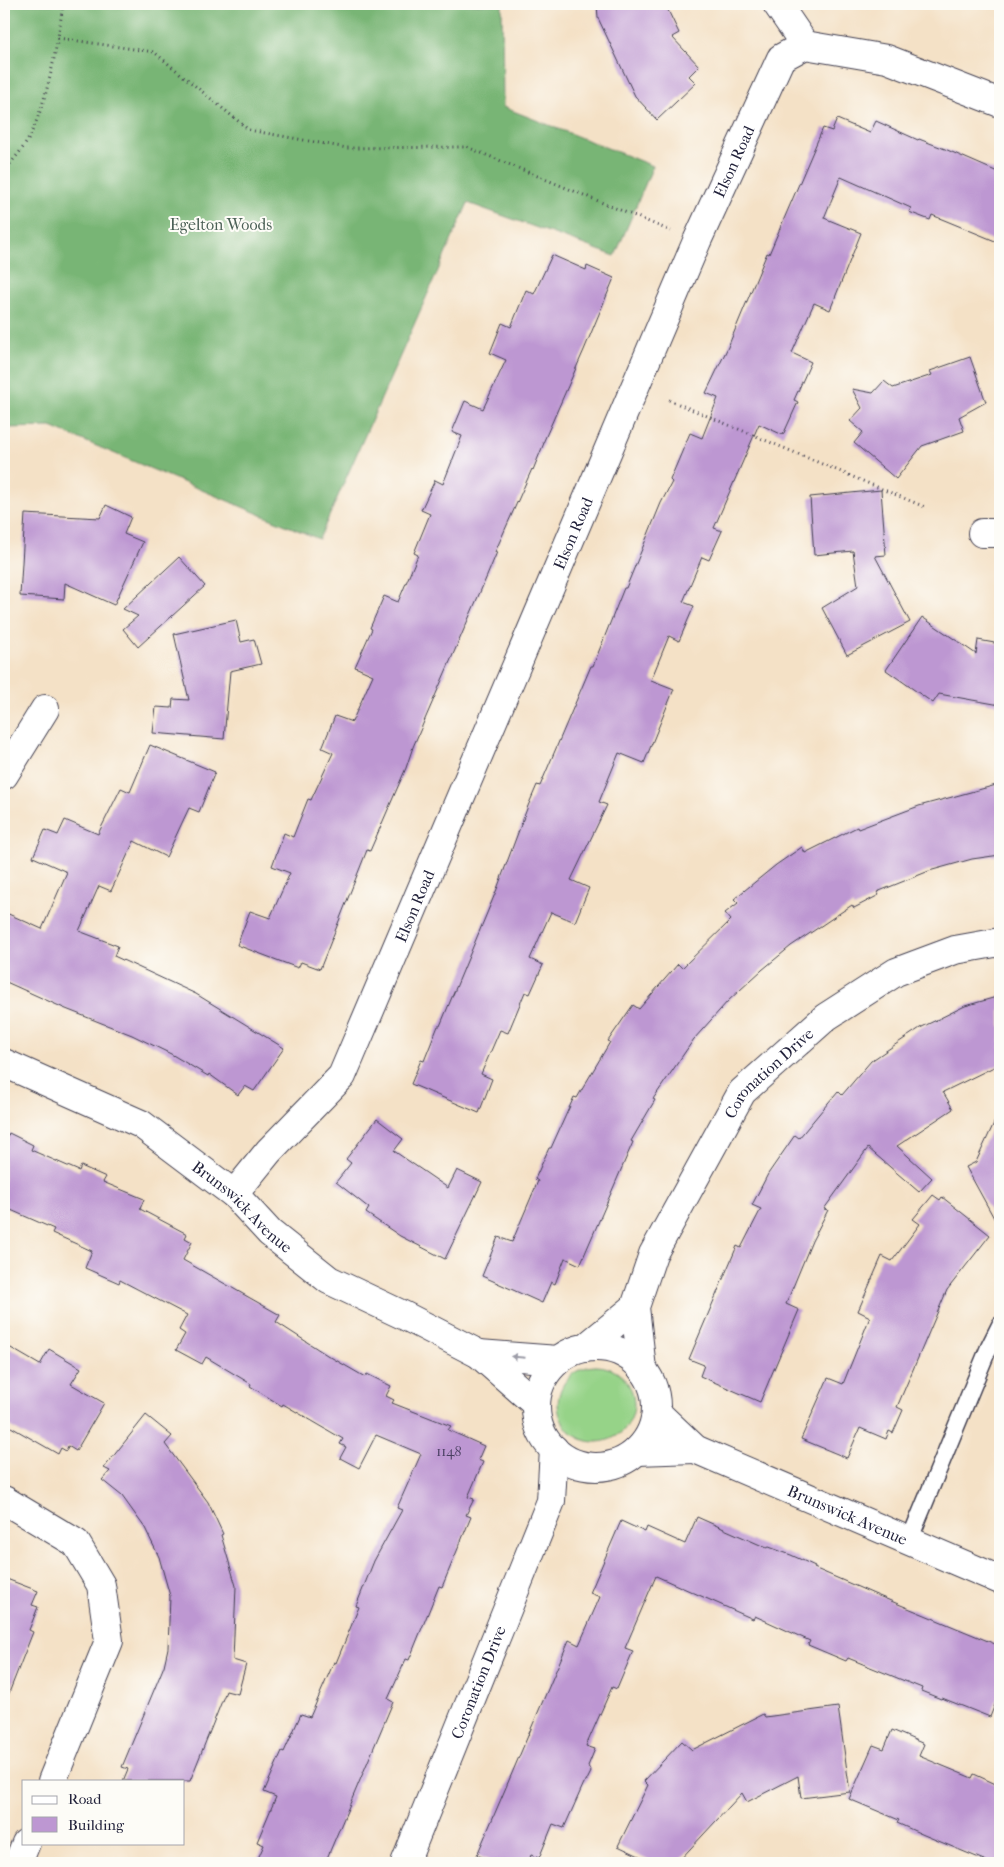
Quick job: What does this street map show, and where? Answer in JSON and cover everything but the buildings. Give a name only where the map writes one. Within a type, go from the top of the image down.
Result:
[{"type":"street","points":[[777,4],[805,45],[887,59],[1000,103]]},
{"type":"street","name":"Elson Road","points":[[234,1194],[269,1150],[342,1076],[697,241],[781,58],[805,45]]},
{"type":"street","points":[[4,775],[45,709]]},
{"type":"street","name":"Coronation Drive","points":[[642,1369],[635,1307],[653,1254],[742,1092],[826,1016],[896,972],[955,950],[1000,942]]},
{"type":"street","name":"Brunswick Avenue","points":[[4,1063],[141,1124],[234,1194],[270,1233],[329,1280],[479,1354],[536,1404]]},
{"type":"street","points":[[585,1348],[635,1307]]},
{"type":"street","points":[[602,1347],[618,1350],[631,1358],[651,1382],[655,1396],[656,1412],[653,1426],[646,1440],[637,1451],[624,1460],[611,1465],[596,1467],[581,1465],[567,1459],[554,1449],[544,1436],[538,1420],[536,1404],[539,1387],[547,1373],[558,1360],[572,1352],[585,1348],[602,1347]]},
{"type":"street","name":"Brunswick Avenue","points":[[479,1354],[558,1360]]},
{"type":"street","name":"Brunswick Avenue","points":[[656,1412],[695,1449],[1000,1580]]},
{"type":"street","name":"Coronation Drive","points":[[405,1863],[551,1501],[554,1449]]},
{"type":"street","name":"Brunswick Avenue","points":[[637,1451],[695,1449]]},
{"type":"street","points":[[551,1501],[596,1467]]},
{"type":"street","points":[[4,1500],[76,1544],[101,1585],[109,1641],[52,1780]]},
{"type":"street","points":[[18,1863],[26,1844]]},
{"type":"lane","points":[[909,1541],[1000,1325]]},
{"type":"path","points":[[4,172],[30,136],[46,89],[58,38],[63,4]]},
{"type":"path","points":[[58,38],[154,52],[249,130],[346,148],[467,147],[644,220]]},
{"type":"path","points":[[669,400],[925,507]]},
{"type":"green space","name":"Egelton Woods","points":[[4,4],[502,4],[503,107],[653,166],[615,256],[468,203],[319,539],[51,427],[4,428]]},
{"type":"green space","points":[[596,1366],[611,1369],[623,1377],[631,1389],[634,1404],[631,1419],[623,1431],[611,1439],[596,1442],[581,1439],[569,1431],[561,1419],[558,1404],[561,1389],[569,1377],[581,1369]]}]
